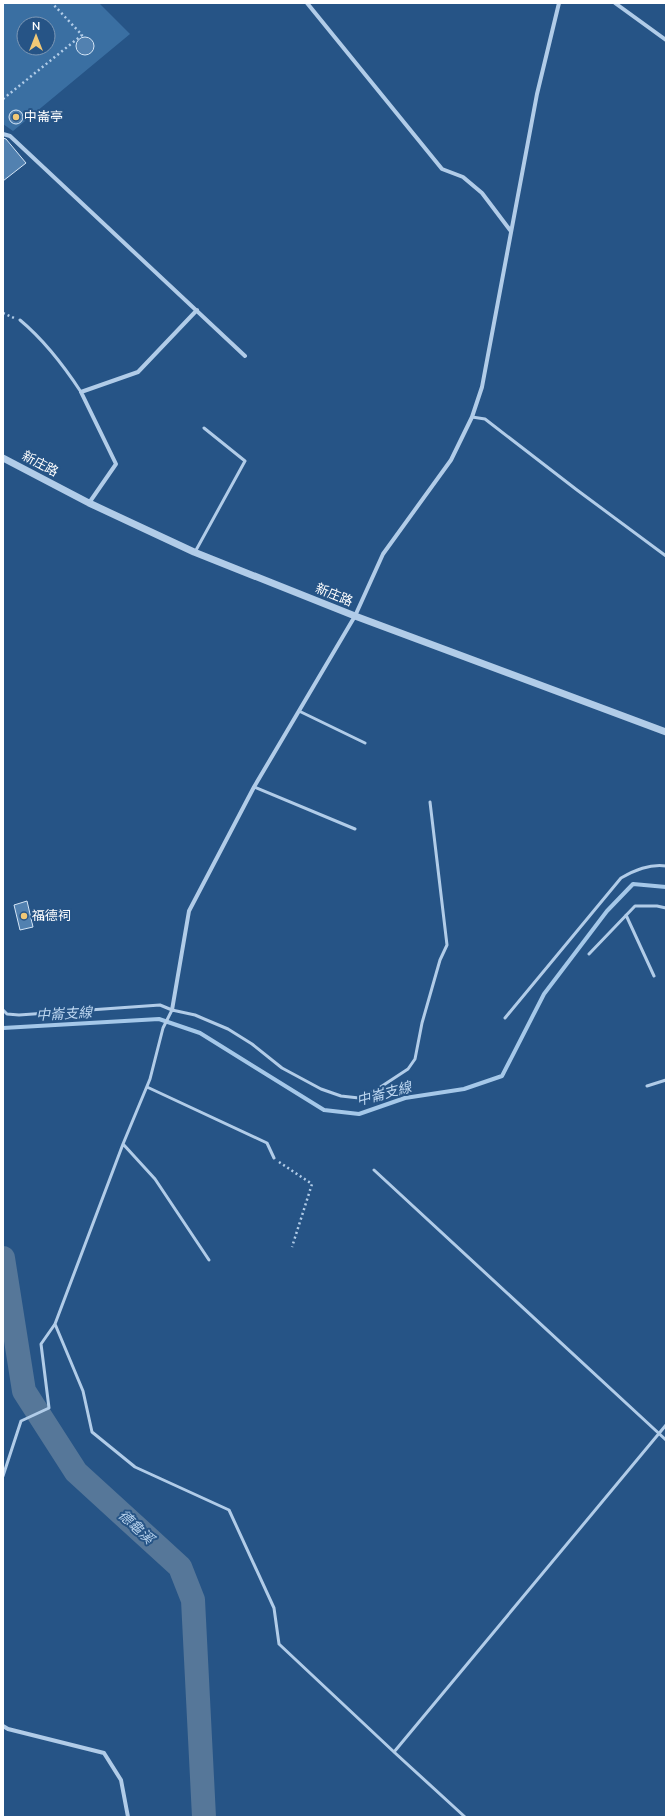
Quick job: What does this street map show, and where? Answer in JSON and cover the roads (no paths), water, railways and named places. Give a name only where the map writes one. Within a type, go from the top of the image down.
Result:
[{"type":"street","points":[[307,3],[442,169],[463,177],[482,193],[510,230]]},
{"type":"street","points":[[172,1010],[189,911],[254,787],[355,616],[382,554],[451,460],[472,417],[482,387],[510,230],[537,94],[559,3]]},
{"type":"street","points":[[615,3],[666,40]]},
{"type":"street","points":[[3,134],[10,136],[245,356]]},
{"type":"street","points":[[89,503],[116,464],[81,392],[138,372],[197,310]]},
{"type":"street","name":"新庄路","points":[[3,458],[89,503],[194,552],[355,616],[666,732]]},
{"type":"street","points":[[3,1726],[8,1729],[104,1753],[121,1780],[128,1817]]},
{"type":"lane","points":[[20,320],[32,330],[68,373],[81,392]]},
{"type":"lane","points":[[472,417],[486,419],[577,490],[666,556]]},
{"type":"lane","points":[[194,552],[245,460],[204,428]]},
{"type":"lane","points":[[299,711],[365,743]]},
{"type":"lane","points":[[254,787],[355,829]]},
{"type":"lane","points":[[3,1010],[7,1014],[19,1016],[160,1005],[172,1010],[195,1015],[228,1029],[252,1044],[282,1068],[321,1089],[341,1096],[359,1098],[376,1090],[408,1069],[415,1059],[422,1023],[440,960],[447,945],[430,802]]},
{"type":"lane","points":[[505,1018],[621,878],[634,870],[648,866],[666,866]]},
{"type":"lane","points":[[589,954],[635,906],[657,906],[666,908]]},
{"type":"lane","points":[[626,915],[654,976]]},
{"type":"lane","points":[[3,1476],[21,1421],[49,1408],[41,1344],[55,1324],[123,1144],[147,1087],[163,1028],[172,1010]]},
{"type":"lane","points":[[647,1086],[666,1080]]},
{"type":"lane","points":[[147,1087],[267,1143],[274,1158]]},
{"type":"lane","points":[[123,1144],[155,1179],[209,1260]]},
{"type":"lane","points":[[374,1170],[666,1440]]},
{"type":"lane","points":[[55,1324],[83,1391],[92,1432],[135,1467],[229,1510],[274,1608],[279,1644],[465,1817]]},
{"type":"lane","points":[[394,1752],[666,1425]]},
{"type":"waterway","name":"中崙支線","points":[[3,1028],[159,1019],[200,1033],[324,1110],[359,1114],[405,1098],[464,1089],[502,1076],[544,994],[607,911],[633,884],[666,887]]},
{"type":"waterway","name":"德龜溪","points":[[3,1258],[24,1391],[76,1472],[180,1567],[193,1600],[204,1817]]},
{"type":"place","name":"中崙亭","points":[[16,117]]},
{"type":"place","name":"福德祠","points":[[24,916]]}]
